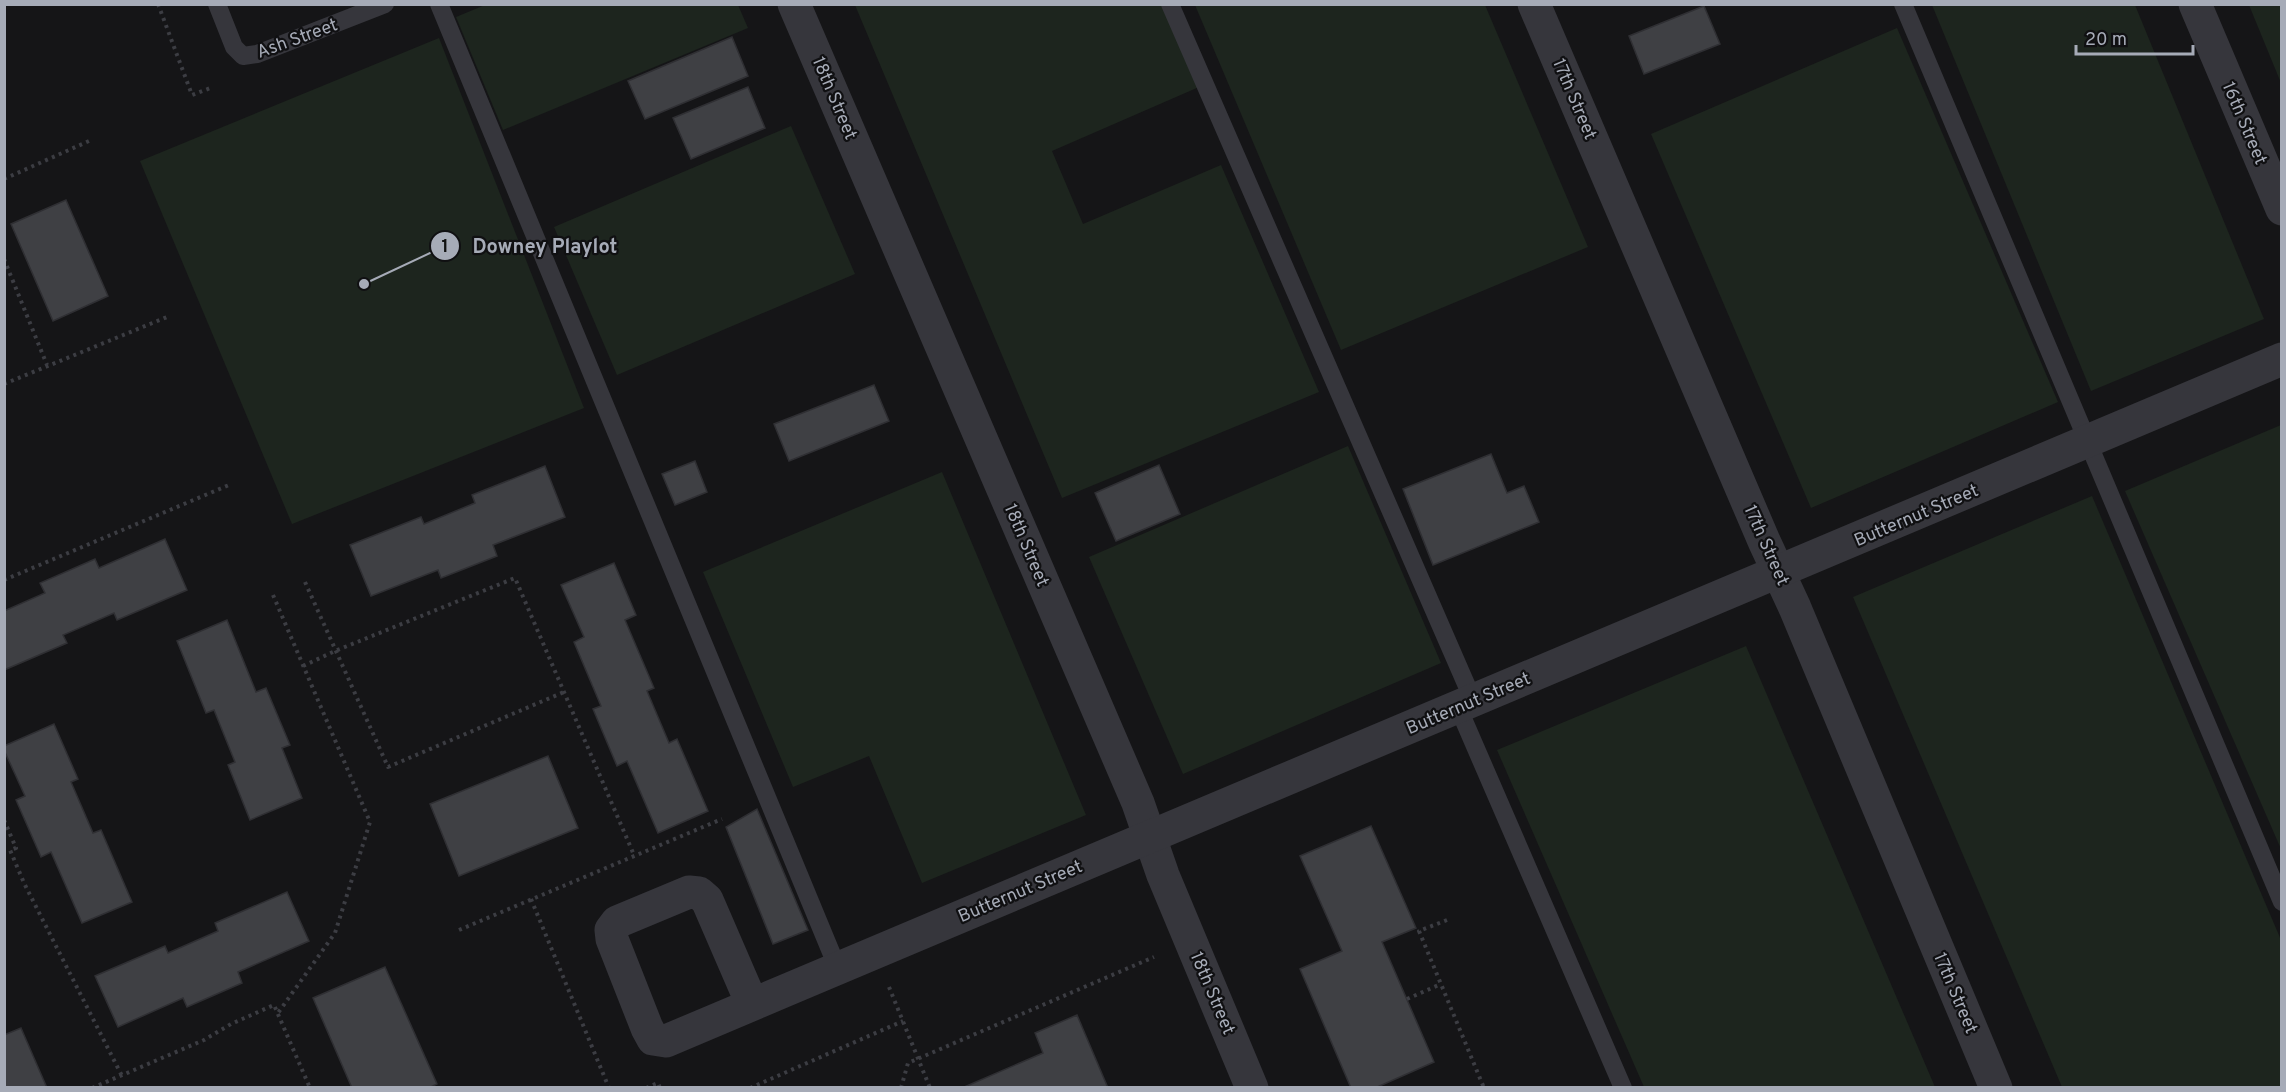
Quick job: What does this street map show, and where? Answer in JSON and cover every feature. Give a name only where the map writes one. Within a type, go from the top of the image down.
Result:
[{"type":"street","name":"18th Street","points":[[794,4],[1129,781],[1163,875],[1252,1088]]},
{"type":"street","name":"17th Street","points":[[1534,4],[1779,573],[1996,1088]]},
{"type":"street","name":"16th Street","points":[[2195,4],[2282,209]]},
{"type":"street","name":"Butternut Street","points":[[752,1004],[707,900],[699,892],[689,892],[617,922],[611,930],[623,969],[647,1028],[654,1039],[666,1041],[2088,443],[2282,359]]},
{"type":"lane","name":"Ash Street","points":[[217,4],[234,47],[243,56],[257,54],[352,11],[385,4]]},
{"type":"lane","points":[[439,4],[837,969]]},
{"type":"lane","points":[[1170,4],[1465,704],[1623,1088]]},
{"type":"lane","points":[[1903,4],[2282,902]]},
{"type":"path","points":[[158,4],[192,94],[213,87]]},
{"type":"path","points":[[4,179],[89,141]]},
{"type":"path","points":[[4,259],[47,365]]},
{"type":"path","points":[[4,384],[167,317]]},
{"type":"path","points":[[4,580],[229,485]]},
{"type":"path","points":[[303,666],[515,578],[634,855]]},
{"type":"path","points":[[305,582],[388,767],[564,692]]},
{"type":"path","points":[[273,594],[370,822],[335,933],[278,1013]]},
{"type":"path","points":[[459,930],[722,819]]},
{"type":"path","points":[[4,820],[16,848],[10,850],[24,884],[122,1076]]},
{"type":"path","points":[[531,899],[609,1088]]},
{"type":"path","points":[[1447,920],[1419,931],[1484,1088]]},
{"type":"path","points":[[901,1088],[908,1063],[1154,957]]},
{"type":"path","points":[[1407,999],[1441,984]]},
{"type":"path","points":[[889,986],[930,1088]]},
{"type":"path","points":[[92,1088],[204,1040],[231,1024],[274,1005],[310,1088]]},
{"type":"path","points":[[750,1088],[903,1021]]},
{"type":"path","points":[[646,1088],[658,1083],[660,1088]]},
{"type":"shaded area","points":[[485,5],[738,5],[748,28],[503,130],[456,17]]},
{"type":"shaded area","points":[[855,5],[1163,5],[1199,87],[1052,151],[1083,224],[1221,165],[1319,392],[1062,498]]},
{"type":"shaded area","points":[[1195,5],[1485,5],[1588,247],[1341,350]]},
{"type":"shaded area","points":[[1932,5],[2135,5],[2264,319],[2091,391]]},
{"type":"shaded area","points":[[2249,5],[2281,5],[2281,83]]},
{"type":"shaded area","points":[[1897,28],[2058,402],[1811,508],[1651,134]]},
{"type":"shaded area","points":[[439,38],[584,408],[292,524],[140,161]]},
{"type":"shaded area","points":[[791,126],[855,274],[617,375],[554,227]]},
{"type":"shaded area","points":[[2281,425],[2281,849],[2125,491]]},
{"type":"shaded area","points":[[1348,446],[1441,663],[1183,774],[1089,557]]},
{"type":"shaded area","points":[[942,472],[1086,815],[922,883],[869,756],[793,787],[703,572]]},
{"type":"shaded area","points":[[2092,496],[2281,940],[2281,1087],[2062,1087],[1853,597]]},
{"type":"shaded area","points":[[1746,646],[1935,1087],[1644,1087],[1497,750]]},
{"type":"building","points":[[1704,6],[1720,44],[1644,74],[1629,36]]},
{"type":"building","points":[[732,37],[748,76],[645,119],[628,81]]},
{"type":"building","points":[[748,87],[765,128],[691,159],[673,118]]},
{"type":"building","points":[[66,200],[108,296],[53,321],[11,224]]},
{"type":"building","points":[[874,385],[889,421],[789,461],[774,424]]},
{"type":"building","points":[[1491,454],[1507,493],[1524,486],[1539,522],[1433,565],[1403,489]]},
{"type":"building","points":[[695,461],[707,492],[675,505],[662,474]]},
{"type":"building","points":[[1159,465],[1180,514],[1116,541],[1095,493]]},
{"type":"building","points":[[545,466],[565,517],[493,545],[497,556],[441,578],[438,570],[371,596],[350,545],[421,517],[424,524],[475,503],[472,495]]},
{"type":"building","points":[[165,539],[187,590],[117,620],[114,613],[63,635],[67,643],[4,670],[4,611],[45,593],[40,583],[95,559],[99,568]]},
{"type":"building","points":[[614,563],[636,615],[625,620],[654,688],[647,691],[669,743],[677,739],[708,811],[658,833],[627,761],[617,766],[593,709],[601,706],[574,642],[584,637],[561,585]]},
{"type":"building","points":[[227,620],[256,692],[266,688],[290,745],[282,748],[302,798],[250,820],[228,765],[235,762],[214,710],[206,713],[177,641]]},
{"type":"building","points":[[54,724],[78,779],[71,782],[93,833],[101,830],[132,902],[82,923],[51,852],[41,857],[16,800],[25,796],[4,750],[4,746]]},
{"type":"building","points":[[548,756],[578,828],[459,876],[430,804]]},
{"type":"building","points":[[757,809],[808,930],[773,944],[726,827]]},
{"type":"building","points":[[1371,826],[1416,928],[1382,942],[1434,1062],[1375,1088],[1351,1088],[1300,969],[1342,951],[1300,856]]},
{"type":"building","points":[[287,892],[309,941],[238,972],[242,983],[187,1007],[183,998],[118,1027],[95,976],[165,946],[168,953],[218,931],[215,923]]},
{"type":"building","points":[[385,967],[437,1084],[429,1088],[352,1088],[313,998]]},
{"type":"building","points":[[1077,1015],[1108,1088],[962,1088],[1043,1053],[1035,1033]]},
{"type":"building","points":[[21,1028],[47,1088],[4,1088],[4,1035]]},
{"type":"place","name":"Downey Playlot","points":[[364,284]]}]
